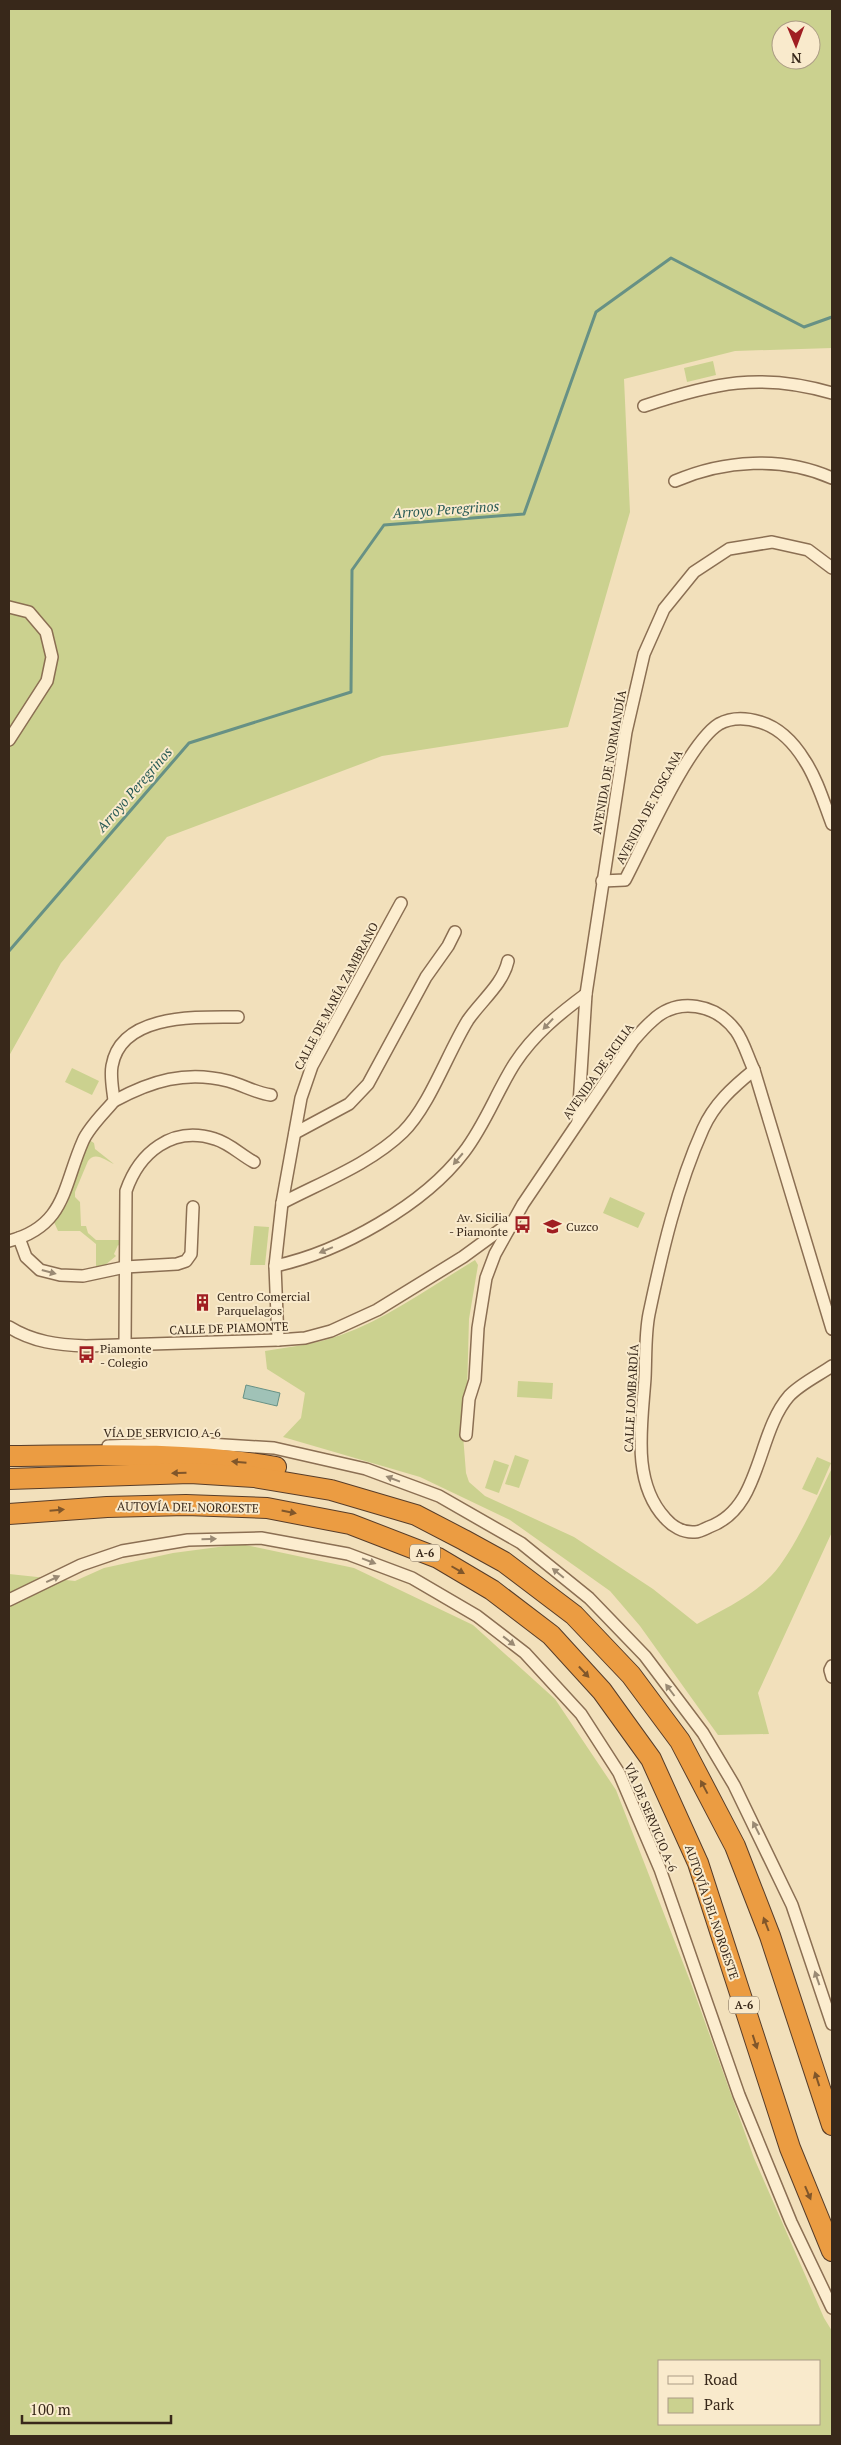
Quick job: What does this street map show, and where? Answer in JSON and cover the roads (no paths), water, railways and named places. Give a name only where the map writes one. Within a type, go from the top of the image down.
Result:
[{"type":"highway","points":[[9,1456],[142,1454],[244,1462],[348,1480],[405,1500],[416,1515]]},
{"type":"highway","name":"A-6","points":[[9,1479],[190,1472],[254,1477],[331,1490],[416,1515],[504,1562],[574,1615],[630,1675],[680,1741],[735,1846],[770,1936],[832,2125]]},
{"type":"highway","name":"AUTOVÍA DEL NOROESTE","points":[[9,1514],[107,1506],[195,1505],[267,1508],[350,1524],[438,1558],[492,1590],[551,1635],[602,1691],[651,1758],[698,1862],[790,2148],[832,2251]]},
{"type":"street","points":[[644,406],[713,385],[764,380],[809,386],[832,393]]},
{"type":"street","points":[[675,480],[720,466],[754,463],[786,465],[832,478]]},
{"type":"street","name":"AVENIDA DE NORMANDÍA","points":[[578,1123],[586,994],[626,732],[644,654],[664,608],[694,572],[729,549],[772,542],[808,550],[832,568]]},
{"type":"street","points":[[9,606],[29,612],[46,632],[52,657],[47,681],[9,740]]},
{"type":"street","name":"AVENIDA DE TOSCANA","points":[[602,881],[626,880],[687,761],[703,740],[719,724],[734,719],[751,719],[769,725],[788,737],[806,762],[832,824]]},
{"type":"street","name":"CALLE DE MARÍA ZAMBRANO","points":[[278,1340],[275,1266],[282,1203],[301,1098],[312,1066],[401,903]]},
{"type":"street","points":[[295,1132],[349,1104],[368,1084],[426,977],[448,946],[455,932]]},
{"type":"street","points":[[282,1203],[362,1162],[404,1132],[416,1115],[468,1020],[505,973],[508,961]]},
{"type":"street","points":[[275,1266],[304,1260],[332,1248],[416,1200],[442,1178],[466,1150],[516,1062],[525,1050],[555,1017],[586,994]]},
{"type":"street","name":"AVENIDA DE SICILIA","points":[[466,1435],[469,1399],[475,1380],[478,1328],[486,1278],[495,1254],[514,1219],[633,1041],[653,1020],[666,1011],[686,1005],[704,1006],[723,1016],[737,1032],[754,1070],[832,1330]]},
{"type":"street","points":[[114,1101],[111,1068],[116,1053],[126,1040],[146,1027],[165,1021],[186,1018],[238,1017]]},
{"type":"street","name":"CALLE LOMBARDÍA","points":[[754,1070],[733,1086],[714,1108],[702,1129],[671,1221],[651,1307],[641,1450],[644,1480],[654,1507],[673,1527],[694,1532],[717,1524],[735,1510],[750,1487],[775,1418],[790,1395],[832,1366]]},
{"type":"street","points":[[193,1207],[193,1247],[186,1261],[177,1264],[124,1266],[83,1276],[60,1275],[40,1270],[26,1257],[14,1239],[46,1222],[60,1205],[83,1138],[114,1101],[147,1084],[187,1076],[204,1076],[230,1081],[259,1093],[271,1095]]},
{"type":"street","points":[[125,1346],[124,1266],[126,1191],[133,1171],[146,1155],[160,1144],[178,1138],[198,1136],[214,1139],[254,1162]]},
{"type":"street","name":"CALLE DE PIAMONTE","points":[[9,1327],[35,1340],[61,1345],[125,1346],[305,1338],[355,1322],[464,1257],[514,1219]]},
{"type":"street","name":"CALLE DE PIAMONTE","points":[[464,1257],[495,1254]]},
{"type":"street","name":"VÍA DE SERVICIO A-6","points":[[9,1449],[193,1443],[274,1448],[366,1469],[430,1493],[521,1543],[589,1598],[614,1623],[645,1656],[703,1733],[734,1785],[792,1905],[832,2024]]},
{"type":"street","name":"VÍA DE SERVICIO A-6","points":[[9,1600],[81,1565],[122,1551],[188,1540],[262,1538],[348,1554],[412,1578],[477,1616],[524,1654],[581,1714],[619,1773],[660,1870],[739,2095],[791,2222],[832,2308]]},
{"type":"street","points":[[832,1666],[830,1670],[832,1677]]},
{"type":"water","points":[[246,1385],[280,1393],[277,1406],[243,1398]]},
{"type":"waterway","name":"Arroyo Peregrinos","points":[[9,951],[189,743],[351,692],[352,570],[384,525],[524,514],[596,312],[671,258],[804,327],[832,317]]},
{"type":"place","name":"Av. Sicilia - Piamonte","points":[[522,1224]]},
{"type":"place","name":"Cuzco","points":[[552,1226]]},
{"type":"place","name":"Centro Comercial Parquelagos","points":[[203,1303]]},
{"type":"place","name":"Piamonte - Colegio","points":[[86,1355]]}]
